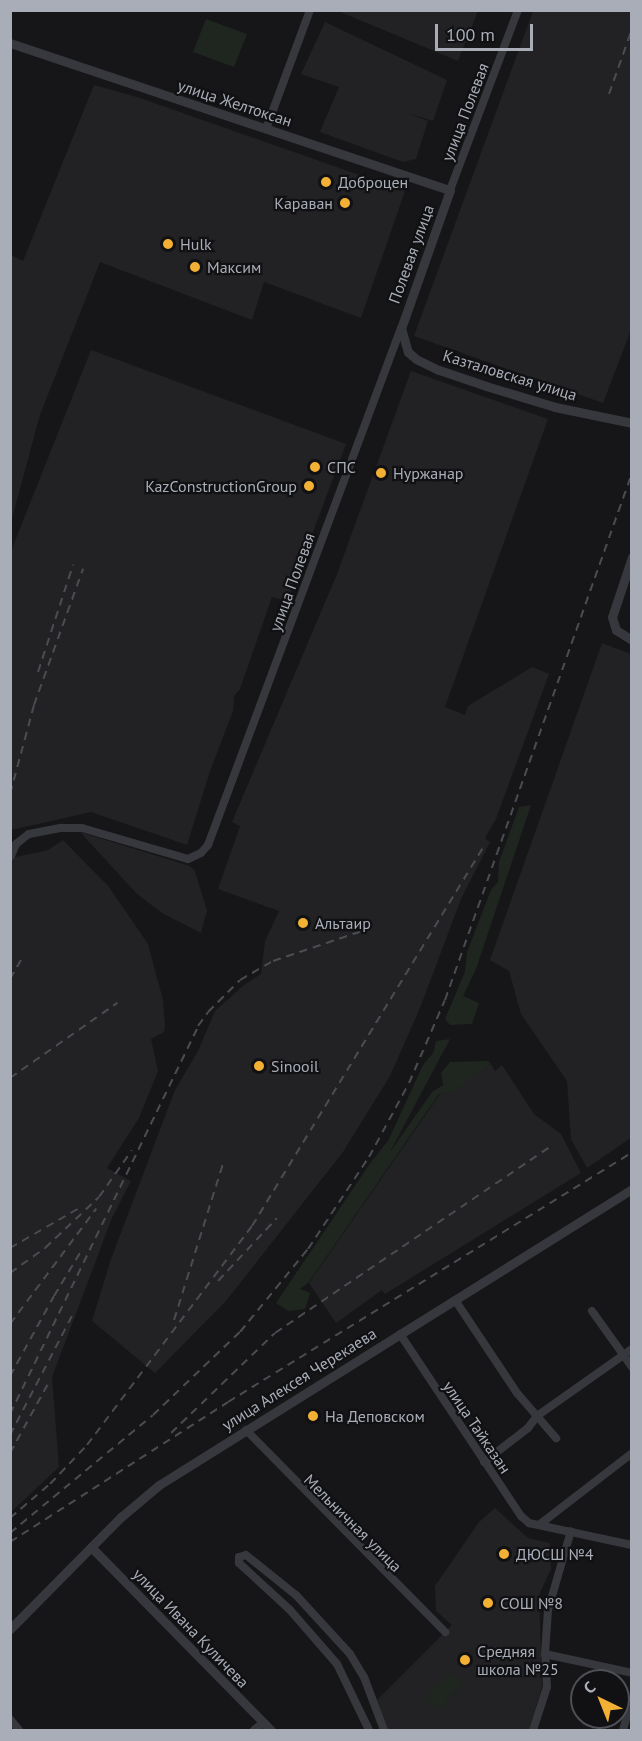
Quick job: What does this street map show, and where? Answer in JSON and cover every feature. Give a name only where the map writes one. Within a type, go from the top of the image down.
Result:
[{"type":"street","name":"улица Полевая","points":[[450,190],[518,10]]},
{"type":"street","points":[[266,129],[307,12]]},
{"type":"street","name":"улица Желтоксан","points":[[10,43],[450,190]]},
{"type":"street","name":"Полевая улица","points":[[401,328],[450,190]]},
{"type":"street","name":"улица Полевая","points":[[11,855],[16,844],[29,834],[61,828],[82,828],[188,859],[201,853],[208,845],[401,328]]},
{"type":"street","name":"Казталовская улица","points":[[401,328],[408,352],[416,359],[439,370],[555,407],[632,423]]},
{"type":"street","points":[[632,557],[612,617],[615,630],[632,640]]},
{"type":"street","name":"улица Алексея Черекаева","points":[[10,1629],[91,1547],[159,1485],[632,1189]]},
{"type":"street","points":[[455,1300],[517,1393],[556,1438]]},
{"type":"street","points":[[592,1311],[632,1367]]},
{"type":"street","name":"улица Тайказан","points":[[400,1334],[521,1516],[528,1523],[539,1525]]},
{"type":"street","points":[[484,1462],[528,1428],[537,1416],[632,1349]]},
{"type":"street","name":"Мельничная улица","points":[[246,1430],[300,1488],[445,1632]]},
{"type":"street","points":[[539,1525],[632,1453]]},
{"type":"street","points":[[539,1525],[632,1545]]},
{"type":"street","points":[[533,1731],[547,1687],[544,1654],[548,1610],[571,1531]]},
{"type":"street","name":"улица Ивана Куличева","points":[[91,1547],[271,1731]]},
{"type":"street","points":[[369,1731],[338,1664],[289,1609],[240,1563],[239,1557],[246,1555],[296,1595],[350,1654],[368,1687],[384,1731]]},
{"type":"street","points":[[544,1654],[632,1673]]},
{"type":"street","points":[[623,1731],[632,1699]]},
{"type":"street","points":[[10,1719],[19,1731]]},
{"type":"street","points":[[255,1731],[263,1723]]},
{"type":"shaded area","points":[[478,10],[458,61],[338,11]]},
{"type":"shaded area","points":[[533,11],[631,11],[631,330],[603,403],[414,336]]},
{"type":"shaded area","points":[[206,19],[247,34],[234,67],[193,52]]},
{"type":"shaded area","points":[[325,22],[447,80],[433,121],[408,113],[428,121],[416,159],[403,162],[320,132],[339,87],[301,74]]},
{"type":"shaded area","points":[[94,85],[140,98],[405,191],[361,318],[264,282],[252,320],[100,262],[40,415],[11,522],[11,255],[23,261]]},
{"type":"shaded area","points":[[91,350],[346,444],[287,601],[272,597],[240,689],[234,696],[233,711],[210,771],[187,845],[91,812],[11,830],[11,551]]},
{"type":"shaded area","points":[[411,371],[548,419],[445,707],[465,715],[468,706],[532,667],[549,674],[496,819],[485,838],[490,842],[461,899],[420,1008],[390,1076],[343,1152],[226,1301],[155,1373],[92,1321],[111,1259],[175,1090],[198,1051],[215,1011],[244,985],[261,974],[265,941],[279,911],[218,889],[240,826],[232,822],[337,574]]},
{"type":"shaded area","points":[[602,643],[631,654],[632,1137],[587,1168],[571,1139],[567,1081],[521,1014],[509,971],[490,960]]},
{"type":"shaded area","points":[[531,805],[476,969],[463,996],[479,1003],[472,1024],[450,1025],[445,1019],[465,972],[467,952],[491,890],[498,882],[499,862],[519,807]]},
{"type":"shaded area","points":[[80,832],[190,866],[195,871],[207,911],[201,933],[162,913],[136,893]]},
{"type":"shaded area","points":[[63,840],[109,887],[148,944],[163,1000],[165,1026],[164,1032],[151,1039],[158,1071],[139,1118],[107,1168],[131,1181],[112,1218],[52,1377],[59,1467],[11,1512],[11,858],[48,850]]},
{"type":"shaded area","points":[[450,1039],[390,1152],[432,1092],[443,1085],[441,1073],[450,1062],[488,1061],[491,1064],[453,1092],[439,1094],[309,1282],[300,1289],[310,1293],[305,1309],[288,1311],[276,1303],[371,1162],[388,1141],[423,1065],[433,1053],[436,1041]]},
{"type":"shaded area","points":[[491,1064],[495,1071],[502,1065],[534,1114],[561,1134],[581,1173],[385,1294],[382,1290],[336,1323],[309,1283],[440,1094],[453,1091]]},
{"type":"shaded area","points":[[495,1508],[528,1538],[550,1543],[551,1569],[539,1595],[542,1687],[529,1730],[388,1730],[377,1700],[452,1625],[436,1611],[435,1586],[479,1522]]},
{"type":"shaded area","points":[[450,1672],[462,1684],[438,1709],[425,1697]]},
{"type":"railway","points":[[609,94],[632,29]]},
{"type":"railway","points":[[10,1533],[153,1415],[240,1332],[308,1249],[369,1157],[409,1083],[445,1000],[632,473]]},
{"type":"railway","points":[[38,672],[73,565]]},
{"type":"railway","points":[[10,794],[34,705],[83,569]]},
{"type":"railway","points":[[10,1518],[50,1484],[87,1445],[252,1226],[485,845]]},
{"type":"railway","points":[[10,1414],[198,1026],[208,1012],[240,980],[273,961],[362,931]]},
{"type":"railway","points":[[10,979],[21,960]]},
{"type":"railway","points":[[10,1078],[117,1003]]},
{"type":"railway","points":[[171,1433],[275,1333],[553,1145]]},
{"type":"railway","points":[[10,1273],[45,1248],[99,1197],[132,1150]]},
{"type":"railway","points":[[10,1542],[228,1402],[632,1152]]},
{"type":"railway","points":[[174,1320],[223,1164]]},
{"type":"railway","points":[[10,1248],[81,1207]]},
{"type":"railway","points":[[10,1324],[96,1209]]},
{"type":"railway","points":[[218,1281],[277,1218]]},
{"type":"railway","points":[[10,1376],[83,1248]]},
{"type":"railway","points":[[10,1435],[72,1316]]},
{"type":"railway","points":[[10,1453],[49,1382]]},
{"type":"place","name":"Доброцен","points":[[326,182]]},
{"type":"place","name":"Караван","points":[[345,203]]},
{"type":"place","name":"Hulk","points":[[168,244]]},
{"type":"place","name":"Максим","points":[[195,267]]},
{"type":"place","name":"СПС","points":[[315,467]]},
{"type":"place","name":"Нуржанар","points":[[381,473]]},
{"type":"place","name":"KazConstructionGroup","points":[[309,486]]},
{"type":"place","name":"Альтаир","points":[[303,923]]},
{"type":"place","name":"Sinooil","points":[[259,1066]]},
{"type":"place","name":"На Деповском","points":[[313,1416]]},
{"type":"place","name":"ДЮСШ №4","points":[[504,1554]]},
{"type":"place","name":"СОШ №8","points":[[488,1603]]},
{"type":"place","name":"Средняя школа №25","points":[[465,1660]]}]
